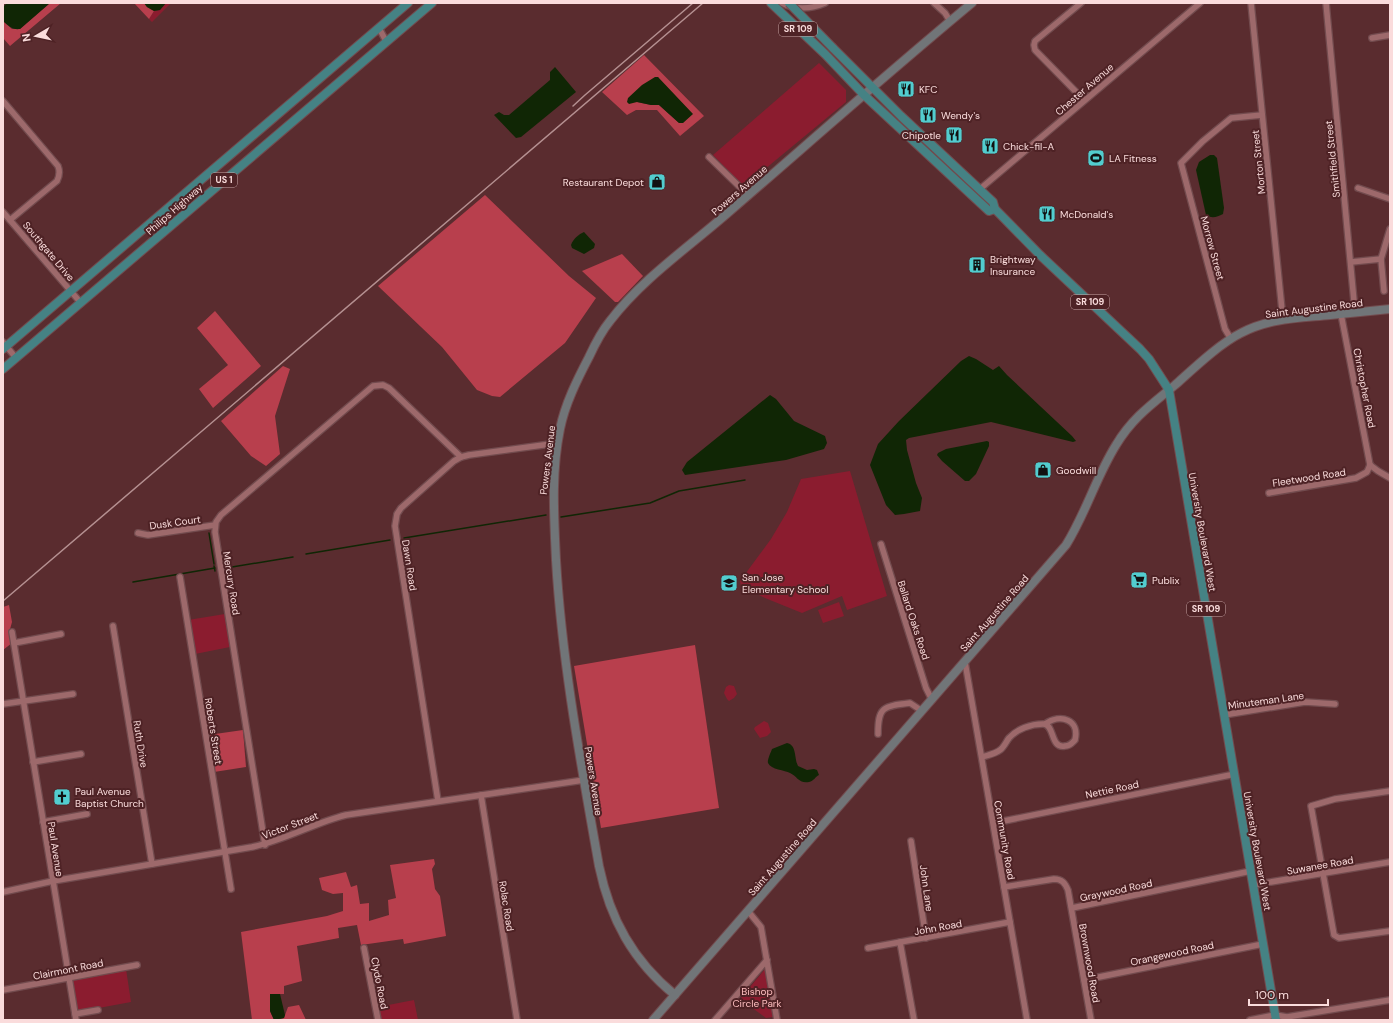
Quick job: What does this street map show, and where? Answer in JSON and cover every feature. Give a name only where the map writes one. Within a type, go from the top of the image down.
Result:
[{"type":"main road","name":"Philips Highway","points":[[4,346],[408,3]]},
{"type":"main road","name":"Philips Highway","points":[[3,369],[432,3]]},
{"type":"main road","name":"University Boulevard West","points":[[771,3],[825,54],[864,95],[989,211],[995,209]]},
{"type":"main road","name":"University Boulevard West","points":[[789,3],[873,89],[993,202],[995,209],[1040,255],[1149,358],[1168,390],[1276,1017]]},
{"type":"main road","points":[[962,186],[968,186],[975,192],[980,189]]},
{"type":"street","points":[[782,3],[796,8],[810,7],[825,3]]},
{"type":"street","points":[[934,3],[945,13],[950,21]]},
{"type":"street","name":"Powers Avenue","points":[[675,996],[646,968],[631,947],[618,925],[606,896],[602,879],[564,655],[558,592],[553,499],[554,468],[563,416],[578,376],[594,344],[610,320],[635,292],[972,3]]},
{"type":"street","points":[[1081,3],[1035,41],[1034,45],[1035,50],[1084,100]]},
{"type":"street","name":"Chester Avenue","points":[[980,189],[1200,3]]},
{"type":"street","name":"Morton Street","points":[[1251,3],[1283,320]]},
{"type":"street","name":"Smithfield Street","points":[[1326,3],[1356,312]]},
{"type":"street","points":[[379,28],[386,41]]},
{"type":"street","points":[[1372,38],[1390,35]]},
{"type":"street","points":[[3,101],[60,169],[57,180],[10,220]]},
{"type":"street","name":"Morrow Street","points":[[1231,339],[1225,329],[1181,166],[1182,161],[1231,118],[1262,115]]},
{"type":"street","points":[[709,157],[748,195]]},
{"type":"street","points":[[1358,188],[1390,198]]},
{"type":"street","name":"Southgate Drive","points":[[3,212],[81,303]]},
{"type":"street","points":[[1384,291],[1381,259],[1390,229]]},
{"type":"street","points":[[1350,262],[1381,259]]},
{"type":"street","name":"Saint Augustine Road","points":[[653,1020],[1066,545],[1081,519],[1115,445],[1140,414],[1231,339],[1242,332],[1261,324],[1283,320],[1390,309]]},
{"type":"street","name":"Christopher Road","points":[[1341,314],[1370,465]]},
{"type":"street","points":[[4,346],[16,358]]},
{"type":"street","points":[[215,525],[221,515],[373,386],[380,385],[389,388],[461,457]]},
{"type":"street","name":"Dawn Road","points":[[438,801],[395,522],[397,514],[401,508],[454,461],[461,457],[558,443]]},
{"type":"street","points":[[1370,465],[1378,472],[1390,478]]},
{"type":"street","name":"Fleetwood Road","points":[[1269,493],[1356,478],[1367,472],[1370,465]]},
{"type":"street","name":"Dusk Court","points":[[138,533],[147,535],[215,525]]},
{"type":"street","name":"Mercury Road","points":[[215,525],[265,845]]},
{"type":"street","name":"Ballard Oaks Road","points":[[881,544],[926,688],[932,700]]},
{"type":"street","name":"Roberts Street","points":[[180,577],[230,889]]},
{"type":"street","name":"Ruth Drive","points":[[113,626],[152,864]]},
{"type":"street","name":"Paul Avenue","points":[[12,632],[75,1017]]},
{"type":"street","points":[[14,643],[61,634]]},
{"type":"street","name":"Community Road","points":[[965,662],[1027,1020]]},
{"type":"street","points":[[3,704],[73,694]]},
{"type":"street","name":"Minuteman Lane","points":[[1224,715],[1305,702],[1335,704]]},
{"type":"street","points":[[878,734],[880,714],[883,710],[899,704],[910,703],[922,712]]},
{"type":"street","points":[[982,757],[999,751],[1008,739],[1016,732],[1030,726],[1045,724],[1054,719],[1064,718],[1069,721],[1076,732],[1075,740],[1069,745],[1062,747],[1059,746],[1055,741],[1048,725],[1045,724]]},
{"type":"street","points":[[33,762],[81,754]]},
{"type":"street","name":"Nettie Road","points":[[994,823],[1235,774]]},
{"type":"street","name":"Victor Street","points":[[3,892],[52,881],[265,845],[339,817],[584,780]]},
{"type":"street","points":[[1390,791],[1335,799],[1311,806],[1334,934],[1339,938],[1390,931]]},
{"type":"street","name":"Rolac Road","points":[[481,795],[517,1020]]},
{"type":"street","points":[[43,822],[87,814]]},
{"type":"street","name":"John Lane","points":[[911,841],[926,938]]},
{"type":"street","name":"Suwanee Road","points":[[1253,885],[1390,862]]},
{"type":"street","name":"Graywood Road","points":[[1004,887],[1059,879],[1066,884],[1072,908],[1251,871]]},
{"type":"street","name":"Brownwood Road","points":[[1072,908],[1091,1020]]},
{"type":"street","points":[[748,912],[761,927],[777,1020]]},
{"type":"street","name":"John Road","points":[[868,948],[1010,922]]},
{"type":"street","points":[[900,942],[914,1020]]},
{"type":"street","name":"Orangewood Road","points":[[1084,980],[1263,944]]},
{"type":"street","name":"Clydo Road","points":[[364,948],[378,1020]]},
{"type":"street","points":[[715,1020],[767,960]]},
{"type":"street","name":"Clairmont Road","points":[[3,990],[137,965]]},
{"type":"street","points":[[1250,1020],[1287,1017],[1390,1000]]},
{"type":"street","points":[[75,1017],[98,1010]]},
{"type":"green space","points":[[166,3],[171,3],[152,22],[149,19],[154,11],[160,10]]},
{"type":"green space","points":[[819,63],[846,90],[846,102],[747,184],[742,185],[713,155]]},
{"type":"green space","points":[[850,471],[887,596],[847,610],[842,596],[802,613],[765,598],[741,586],[740,581],[771,539],[787,512],[801,479]]},
{"type":"green space","points":[[839,602],[844,616],[823,623],[818,610]]},
{"type":"green space","points":[[225,614],[230,647],[195,654],[188,620]]},
{"type":"green space","points":[[729,685],[734,686],[737,694],[729,701],[724,693],[726,687]]},
{"type":"green space","points":[[764,721],[768,723],[771,732],[767,736],[760,738],[754,729]]},
{"type":"green space","points":[[126,969],[131,1002],[77,1012],[71,982],[72,979]]},
{"type":"green space","name":"Bishop Circle Park","points":[[765,969],[773,1017],[766,1018],[740,999]]},
{"type":"green space","points":[[414,1000],[418,1020],[380,1020],[378,1007]]},
{"type":"shaded area","points":[[7,3],[50,3],[20,29],[15,29],[3,21],[3,7]]},
{"type":"shaded area","points":[[50,3],[61,3],[10,46],[3,38],[3,21],[12,29],[20,29]]},
{"type":"shaded area","points":[[134,3],[144,3],[147,7],[154,11],[149,19]]},
{"type":"shaded area","points":[[144,3],[166,3],[160,10],[154,11],[147,7]]},
{"type":"shaded area","points":[[644,55],[704,116],[680,136],[657,110],[636,110],[627,115],[602,92]],"holes":[[[658,77],[679,123],[659,105],[637,102]]]},
{"type":"shaded area","points":[[555,67],[576,92],[521,137],[516,138],[494,115],[499,112],[504,115],[509,115],[550,80],[550,72]]},
{"type":"shaded area","points":[[655,77],[658,77],[693,114],[683,123],[679,123],[659,105],[637,102],[629,104],[627,102],[628,98],[642,85]]},
{"type":"shaded area","points":[[1210,155],[1214,155],[1217,158],[1224,208],[1223,214],[1214,217],[1206,215],[1196,170],[1199,162]]},
{"type":"shaded area","points":[[485,195],[569,276],[596,298],[565,343],[500,397],[492,396],[477,390],[442,347],[378,286]]},
{"type":"shaded area","points":[[584,232],[595,244],[594,248],[584,254],[572,248],[571,245],[576,237]]},
{"type":"shaded area","points":[[622,254],[643,276],[618,302],[615,302],[582,271]]},
{"type":"shaded area","points":[[215,311],[261,366],[213,408],[199,389],[228,365],[197,328]]},
{"type":"shaded area","points":[[969,356],[993,370],[999,366],[1076,441],[1073,442],[991,422],[909,438],[906,440],[907,450],[916,483],[922,498],[920,511],[895,515],[886,505],[870,465],[878,444],[899,421],[961,361]]},
{"type":"shaded area","points":[[283,366],[290,369],[275,416],[280,454],[266,466],[251,456],[221,421]]},
{"type":"shaded area","points":[[770,395],[776,399],[794,421],[825,436],[827,443],[824,449],[786,460],[685,475],[682,470],[687,462]]},
{"type":"shaded area","points":[[987,441],[989,442],[989,446],[976,474],[969,481],[965,481],[937,455],[946,449]]},
{"type":"shaded area","points":[[9,605],[12,622],[9,633],[12,643],[3,650],[3,607]]},
{"type":"shaded area","points":[[695,645],[719,808],[601,828],[574,666]]},
{"type":"shaded area","points":[[243,730],[246,767],[214,772],[208,735]]},
{"type":"shaded area","points":[[787,743],[794,749],[798,766],[807,770],[817,770],[819,775],[812,781],[800,781],[792,774],[772,767],[768,763],[772,749]]},
{"type":"shaded area","points":[[434,859],[435,864],[432,869],[435,889],[440,896],[446,936],[404,944],[403,939],[361,945],[357,925],[338,928],[339,938],[297,946],[302,981],[284,986],[284,994],[270,994],[270,1011],[274,1020],[252,1020],[241,932],[327,916],[343,911],[343,893],[333,894],[322,890],[319,878],[346,872],[351,887],[357,885],[360,904],[369,903],[369,921],[389,915],[388,900],[396,898],[390,865]]},
{"type":"shaded area","points":[[270,994],[280,994],[285,1015],[284,1018],[274,1020],[270,1011]]},
{"type":"shaded area","points":[[299,1005],[306,1020],[277,1020],[284,1018],[288,1007]]},
{"type":"waterway","points":[[561,517],[650,503],[679,491],[745,480]]},
{"type":"waterway","points":[[404,538],[546,515]]},
{"type":"waterway","points":[[209,533],[214,564]]},
{"type":"waterway","points":[[306,554],[390,540]]},
{"type":"waterway","points":[[226,568],[293,557]]},
{"type":"waterway","points":[[214,566],[215,571]]},
{"type":"waterway","points":[[133,582],[215,568]]},
{"type":"railway","points":[[573,106],[693,3]]},
{"type":"railway","points":[[3,601],[703,3]]},
{"type":"place","name":"KFC","points":[[906,89]]},
{"type":"place","name":"Wendy's","points":[[928,115]]},
{"type":"place","name":"Chipotle","points":[[954,135]]},
{"type":"place","name":"Chick-fil-A","points":[[990,146]]},
{"type":"place","name":"LA Fitness","points":[[1096,158]]},
{"type":"place","name":"Restaurant Depot","points":[[657,182]]},
{"type":"place","name":"McDonald's","points":[[1047,214]]},
{"type":"place","name":"Brightway Insurance","points":[[977,265]]},
{"type":"place","name":"Goodwill","points":[[1043,470]]},
{"type":"place","name":"Publix","points":[[1139,580]]},
{"type":"place","name":"San Jose Elementary School","points":[[729,583]]},
{"type":"place","name":"Paul Avenue Baptist Church","points":[[62,797]]}]
